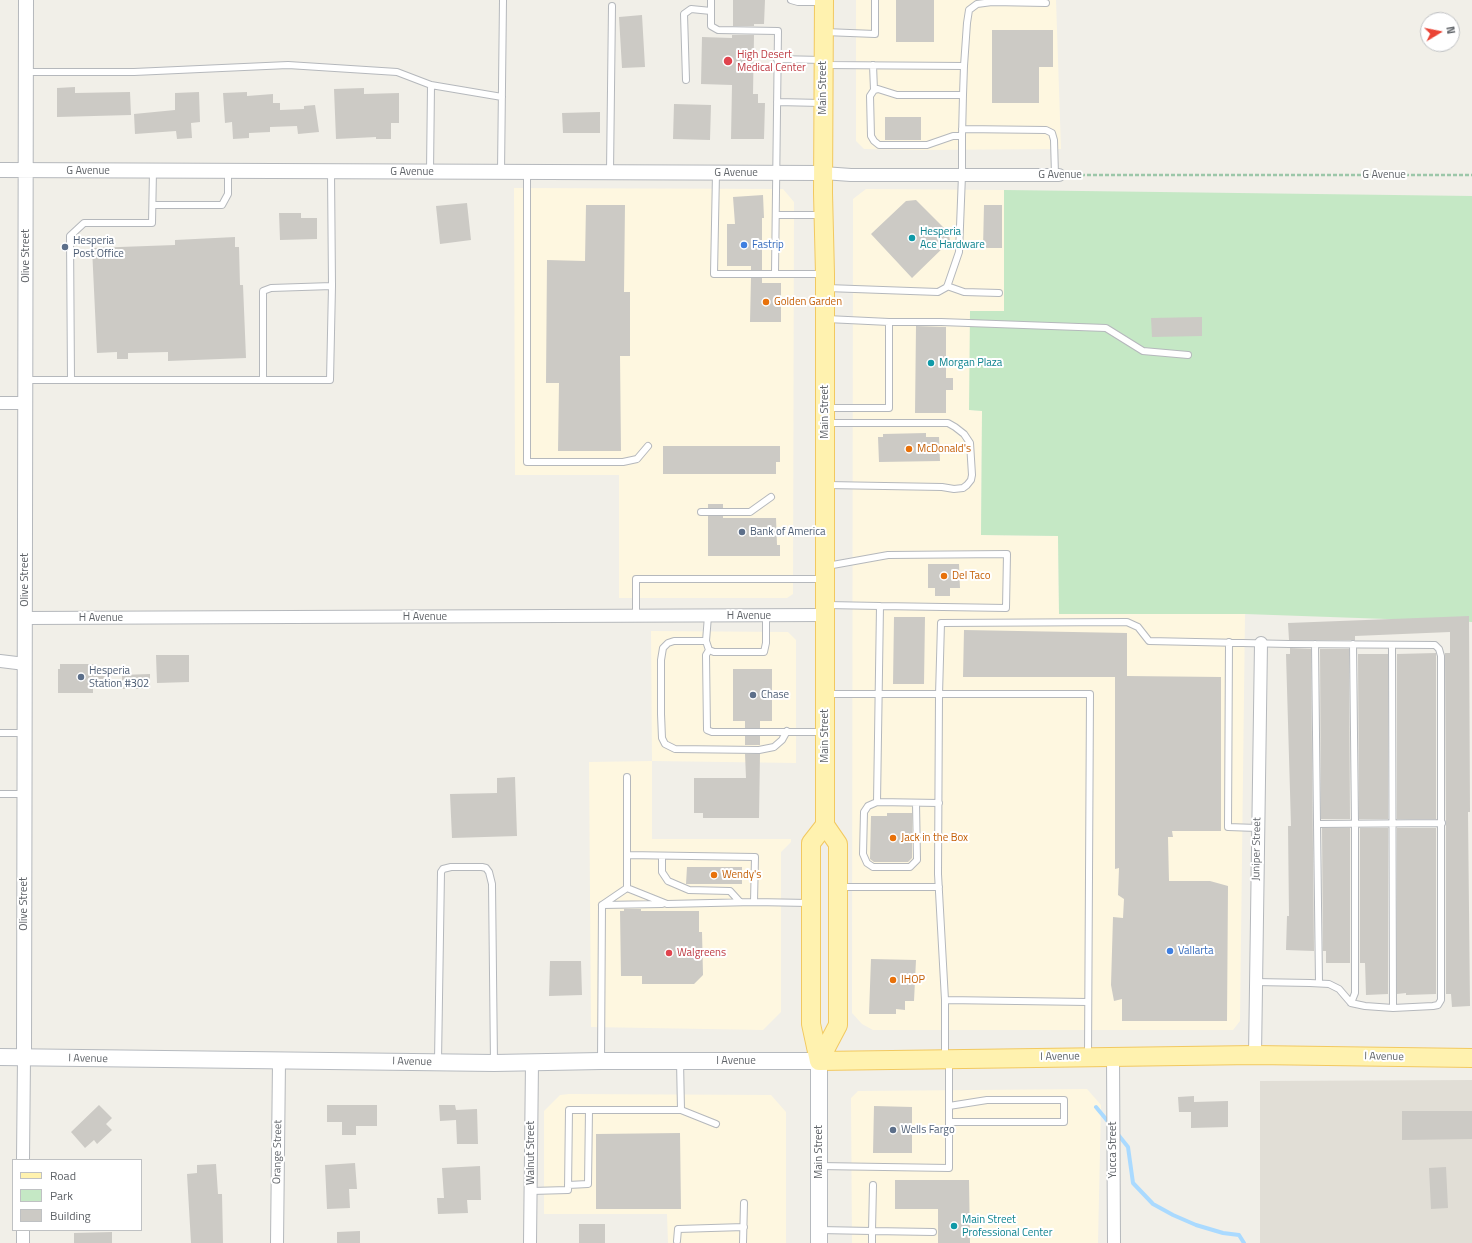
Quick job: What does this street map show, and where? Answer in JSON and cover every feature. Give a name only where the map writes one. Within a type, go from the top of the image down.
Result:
[{"type":"main road","name":"Main Street","points":[[819,1061],[838,1025],[838,844],[825,824],[825,281],[823,216],[824,1]]},
{"type":"main road","name":"Main Street","points":[[819,1236],[819,1061],[811,1024],[811,843],[825,824]]},
{"type":"main road","name":"I Avenue","points":[[0,1057],[494,1063],[601,1061],[819,1061],[1255,1055],[1472,1058]]},
{"type":"street","name":"Olive Street","points":[[23,1159],[26,0]]},
{"type":"street","name":"G Avenue","points":[[0,170],[1057,175]]},
{"type":"street","points":[[0,403],[25,403]]},
{"type":"street","name":"H Avenue","points":[[25,618],[766,616],[825,610]]},
{"type":"street","name":"Juniper Street","points":[[1255,1055],[1257,828],[1261,643]]},
{"type":"street","points":[[0,661],[25,664]]},
{"type":"street","name":"Yucca Street","points":[[1113,1056],[1114,1243]]},
{"type":"street","name":"Orange Street","points":[[277,1243],[279,1061]]},
{"type":"street","name":"Walnut Street","points":[[530,1243],[532,1062]]},
{"type":"street","points":[[23,1231],[23,1243]]},
{"type":"lane","points":[[501,172],[503,0]]},
{"type":"lane","points":[[711,0],[711,26],[718,30],[778,31],[775,273]]},
{"type":"lane","points":[[791,0],[798,2],[824,1]]},
{"type":"lane","points":[[823,32],[875,34],[875,0]]},
{"type":"lane","points":[[716,173],[714,274],[775,273],[825,281],[938,292],[947,286],[959,252],[964,66],[966,23],[969,10],[977,4],[992,2],[1046,3]]},
{"type":"lane","points":[[610,172],[612,6]]},
{"type":"lane","points":[[686,80],[684,14],[691,9],[711,12]]},
{"type":"lane","points":[[777,59],[873,65],[964,66]]},
{"type":"lane","points":[[26,72],[134,72],[288,65],[397,72],[431,84],[502,97]]},
{"type":"lane","points":[[873,65],[871,136],[879,145],[927,146],[953,136],[962,136]]},
{"type":"lane","points":[[430,172],[431,84]]},
{"type":"lane","points":[[872,93],[878,89],[897,94],[963,95]]},
{"type":"lane","points":[[777,102],[823,103]]},
{"type":"lane","points":[[962,129],[1046,130],[1052,133],[1054,140],[1057,175]]},
{"type":"lane","points":[[71,380],[70,236],[84,223],[152,223],[153,171]]},
{"type":"lane","points":[[153,205],[222,205],[228,194],[228,171]]},
{"type":"lane","points":[[26,380],[330,380],[332,286],[331,172]]},
{"type":"lane","points":[[527,172],[527,462],[623,462],[637,459],[648,446]]},
{"type":"lane","points":[[776,216],[823,216]]},
{"type":"lane","points":[[263,380],[263,291],[271,288],[332,286]]},
{"type":"lane","points":[[947,286],[964,292],[999,293]]},
{"type":"lane","points":[[825,319],[1106,328],[1143,351],[1188,355]]},
{"type":"lane","points":[[825,415],[889,408],[889,322]]},
{"type":"lane","points":[[825,415],[948,423],[964,434],[970,443],[971,459],[971,480],[963,488],[825,485]]},
{"type":"lane","points":[[701,512],[750,512],[771,498]]},
{"type":"lane","points":[[636,616],[636,579],[825,572],[888,555],[1006,554],[1006,608],[880,606],[825,610]]},
{"type":"lane","points":[[877,802],[880,606]]},
{"type":"lane","points":[[708,616],[706,641],[709,650],[706,656],[707,730],[712,732],[825,732]]},
{"type":"lane","points":[[709,650],[714,652],[764,652],[766,643],[766,616]]},
{"type":"lane","points":[[820,1166],[949,1168],[949,1106],[939,887],[939,695],[941,623],[1127,622],[1138,627],[1149,641],[1435,645],[1439,649],[1441,656],[1442,823],[1441,1000],[1438,1005],[1433,1006],[1393,1008],[1365,1006],[1351,1003],[1338,989],[1329,984],[1256,982]]},
{"type":"lane","points":[[706,641],[674,641],[668,643],[663,648],[661,660],[661,714],[662,738],[665,744],[675,749],[760,750],[774,747],[782,740],[787,732]]},
{"type":"lane","points":[[1229,642],[1228,827],[1257,828]]},
{"type":"lane","points":[[1315,644],[1319,983]]},
{"type":"lane","points":[[1351,1003],[1355,993],[1356,824],[1353,644]]},
{"type":"lane","points":[[1392,645],[1393,1008]]},
{"type":"lane","points":[[825,694],[1090,694],[1088,1057]]},
{"type":"lane","points":[[0,733],[24,733]]},
{"type":"lane","points":[[627,777],[627,888]]},
{"type":"lane","points":[[0,794],[24,794]]},
{"type":"lane","points":[[916,803],[917,860],[910,867],[873,867],[867,863],[863,854],[864,812],[868,806],[877,802],[939,803]]},
{"type":"lane","points":[[1317,824],[1442,823]]},
{"type":"lane","points":[[627,855],[755,857],[754,902]]},
{"type":"lane","points":[[662,856],[662,872],[668,881],[689,890],[730,891],[740,902]]},
{"type":"lane","points":[[438,1062],[441,872],[443,869],[451,867],[482,867],[486,868],[489,872],[492,884],[494,1063]]},
{"type":"lane","points":[[838,887],[939,887]]},
{"type":"lane","points":[[627,888],[666,904]]},
{"type":"lane","points":[[602,905],[627,888]]},
{"type":"lane","points":[[602,905],[740,902],[811,903]]},
{"type":"lane","points":[[601,1061],[602,905]]},
{"type":"lane","points":[[945,1000],[1088,1002]]},
{"type":"lane","points":[[680,1061],[681,1110]]},
{"type":"lane","points":[[949,1106],[986,1100],[1064,1100],[1064,1122],[949,1122]]},
{"type":"lane","points":[[531,1191],[568,1190],[569,1110],[681,1110],[716,1124]]},
{"type":"lane","points":[[568,1185],[588,1184],[589,1110]]},
{"type":"lane","points":[[872,1243],[873,1185]]},
{"type":"lane","points":[[743,1243],[744,1203]]},
{"type":"lane","points":[[677,1241],[678,1229],[744,1226]]},
{"type":"lane","points":[[819,1236],[872,1231],[933,1232]]},
{"type":"path","name":"G Avenue","points":[[1057,175],[1472,176]]},
{"type":"shaded area","points":[[856,0],[1056,0],[1061,149],[864,149],[856,141]]},
{"type":"shaded area","points":[[514,188],[783,189],[794,202],[793,594],[787,598],[619,598],[619,475],[515,475]]},
{"type":"shaded area","points":[[866,189],[1004,190],[1004,311],[970,311],[970,410],[982,411],[981,535],[1058,536],[1059,614],[1245,614],[1240,1021],[1233,1030],[873,1030],[862,1024],[852,1013],[853,199]]},
{"type":"shaded area","points":[[651,631],[788,632],[796,640],[796,763],[652,761]]},
{"type":"shaded area","points":[[652,761],[652,839],[791,839],[791,842],[781,852],[781,1012],[763,1030],[591,1027],[589,762]]},
{"type":"shaded area","points":[[1472,1080],[1472,1243],[1260,1243],[1260,1081]]},
{"type":"shaded area","points":[[1087,1089],[1101,1105],[1098,1243],[852,1243],[851,1098],[858,1091]]},
{"type":"shaded area","points":[[560,1095],[771,1095],[786,1112],[786,1243],[668,1243],[667,1214],[544,1214],[544,1111]]},
{"type":"green space","points":[[1004,190],[1472,196],[1472,622],[1245,614],[1059,614],[1058,536],[981,535],[982,411],[969,410],[970,311],[1004,311]]},
{"type":"building","points":[[733,0],[765,0],[764,24],[754,24],[754,26],[733,26]]},
{"type":"building","points":[[896,0],[934,0],[934,42],[896,42]]},
{"type":"building","points":[[642,15],[645,67],[622,68],[619,17]]},
{"type":"building","points":[[992,30],[1053,30],[1053,67],[1039,67],[1039,103],[992,103]]},
{"type":"building","points":[[732,35],[754,35],[753,94],[758,94],[758,103],[765,103],[764,139],[731,139],[732,85],[701,84],[702,37],[732,38]]},
{"type":"building","points":[[75,87],[75,93],[130,92],[131,115],[57,117],[57,88]]},
{"type":"building","points":[[364,88],[364,94],[399,93],[399,123],[391,123],[391,139],[376,139],[376,137],[336,139],[334,89]]},
{"type":"building","points":[[199,92],[200,122],[191,123],[192,138],[177,139],[176,131],[135,134],[134,114],[175,110],[175,93]]},
{"type":"building","points":[[247,92],[247,96],[273,94],[273,103],[280,103],[280,110],[304,109],[304,106],[315,105],[319,132],[298,134],[297,126],[270,127],[270,132],[249,133],[249,138],[233,139],[232,122],[225,123],[223,93]]},
{"type":"building","points":[[674,104],[711,105],[710,140],[673,139]]},
{"type":"building","points":[[600,112],[600,133],[563,133],[562,113]]},
{"type":"building","points":[[885,117],[921,117],[921,140],[885,140]]},
{"type":"building","name":"Fastrip","points":[[763,195],[764,218],[762,218],[762,270],[751,270],[751,266],[727,266],[727,224],[735,224],[733,197]]},
{"type":"building","name":"Hesperia Ace Hardware","points":[[916,200],[949,233],[950,241],[912,278],[871,234],[906,201]]},
{"type":"building","points":[[467,203],[471,240],[440,244],[436,206]]},
{"type":"building","points":[[586,205],[625,205],[624,292],[630,292],[630,356],[620,356],[621,451],[558,451],[559,383],[546,383],[547,260],[585,261]]},
{"type":"building","points":[[984,205],[1002,205],[1002,248],[983,248]]},
{"type":"building","points":[[279,213],[301,213],[301,218],[317,218],[317,239],[280,240]]},
{"type":"building","points":[[235,237],[235,247],[239,247],[240,285],[243,285],[246,358],[168,361],[168,352],[128,353],[128,359],[117,359],[117,352],[97,353],[92,248],[175,245],[175,240]]},
{"type":"building","name":"Golden Garden","points":[[751,278],[762,278],[762,283],[781,283],[781,322],[750,322]]},
{"type":"building","points":[[1202,317],[1202,336],[1152,337],[1151,318]]},
{"type":"building","name":"Morgan Plaza","points":[[916,326],[946,327],[946,378],[953,378],[953,390],[946,390],[946,413],[915,413]]},
{"type":"building","name":"McDonald's","points":[[926,433],[926,437],[939,437],[940,461],[879,462],[878,437],[883,437],[883,434]]},
{"type":"building","points":[[663,446],[780,446],[780,462],[776,462],[776,474],[663,474]]},
{"type":"building","points":[[708,504],[723,504],[723,508],[708,508]]},
{"type":"building","name":"Bank of America","points":[[708,516],[723,516],[723,518],[776,518],[777,545],[780,545],[780,556],[708,556]]},
{"type":"building","name":"Del Taco","points":[[928,564],[959,564],[960,588],[950,588],[950,596],[935,596],[935,588],[928,588]]},
{"type":"building","points":[[1469,616],[1470,812],[1468,812],[1470,1006],[1452,1007],[1451,994],[1446,994],[1445,653],[1450,653],[1450,632],[1355,636],[1355,640],[1289,640],[1288,623]]},
{"type":"building","points":[[894,617],[925,617],[924,684],[893,684]]},
{"type":"building","points":[[964,630],[1127,633],[1127,676],[1221,677],[1221,831],[1172,831],[1173,837],[1168,837],[1169,881],[1210,881],[1228,886],[1227,1021],[1122,1021],[1122,999],[1114,1001],[1111,985],[1113,917],[1123,918],[1124,899],[1118,895],[1119,868],[1115,869],[1115,677],[963,677]]},
{"type":"building","points":[[1290,648],[1311,649],[1314,951],[1286,950],[1287,916],[1289,916],[1288,826],[1291,826],[1286,654],[1290,654]]},
{"type":"building","points":[[1320,649],[1349,649],[1350,819],[1321,819]]},
{"type":"building","points":[[1436,653],[1436,819],[1397,819],[1397,654]]},
{"type":"building","points":[[1358,654],[1388,654],[1388,819],[1359,819]]},
{"type":"building","points":[[156,655],[189,655],[189,682],[157,683]]},
{"type":"building","name":"Hesperia Station #302","points":[[60,664],[94,664],[95,667],[104,667],[105,685],[93,685],[93,693],[58,693],[58,669],[60,669]]},
{"type":"building","name":"Chase","points":[[733,669],[772,669],[772,721],[760,721],[760,728],[745,728],[745,721],[733,721]]},
{"type":"building","points":[[150,674],[150,689],[122,689],[122,675]]},
{"type":"building","points":[[745,736],[760,736],[760,745],[745,745]]},
{"type":"building","points":[[745,754],[760,754],[759,818],[703,818],[703,813],[694,813],[694,778],[746,778]]},
{"type":"building","points":[[515,777],[517,836],[452,838],[450,794],[497,793],[497,778]]},
{"type":"building","name":"Jack in the Box","points":[[887,813],[912,813],[912,858],[908,862],[874,862],[870,859],[871,816],[887,816]]},
{"type":"building","points":[[1322,828],[1350,828],[1350,963],[1326,963],[1326,951],[1323,951]]},
{"type":"building","points":[[1360,828],[1388,828],[1388,994],[1366,995],[1365,963],[1360,963]]},
{"type":"building","points":[[1397,828],[1436,828],[1436,994],[1397,994]]},
{"type":"building","name":"Wendy's","points":[[687,867],[742,867],[742,884],[686,884]]},
{"type":"building","name":"Walgreens","points":[[624,909],[641,909],[641,911],[699,911],[699,932],[702,932],[703,975],[694,984],[642,984],[642,976],[621,976],[620,911],[624,911]]},
{"type":"building","name":"IHOP","points":[[871,959],[916,960],[914,1001],[905,1001],[905,1010],[896,1009],[896,1014],[869,1014]]},
{"type":"building","points":[[550,961],[581,961],[582,995],[549,996]]},
{"type":"building","points":[[1194,1096],[1194,1102],[1228,1101],[1228,1127],[1191,1128],[1191,1112],[1179,1112],[1178,1097]]},
{"type":"building","points":[[99,1105],[112,1118],[106,1124],[112,1130],[97,1144],[94,1140],[85,1148],[71,1132]]},
{"type":"building","points":[[327,1105],[377,1105],[377,1126],[356,1126],[356,1135],[342,1135],[342,1122],[327,1122]]},
{"type":"building","points":[[439,1105],[455,1105],[456,1110],[477,1109],[478,1144],[457,1144],[456,1120],[440,1121]]},
{"type":"building","name":"Wells Fargo","points":[[874,1106],[912,1107],[912,1153],[873,1153]]},
{"type":"building","points":[[1402,1111],[1472,1111],[1472,1139],[1402,1140]]},
{"type":"building","points":[[680,1133],[681,1209],[596,1209],[596,1134]]},
{"type":"building","points":[[355,1163],[357,1189],[349,1189],[350,1208],[327,1209],[325,1165]]},
{"type":"building","points":[[216,1164],[218,1194],[222,1194],[223,1243],[191,1243],[187,1174],[197,1173],[197,1165]]},
{"type":"building","points":[[480,1166],[481,1200],[467,1200],[468,1213],[438,1214],[437,1198],[444,1198],[442,1168]]},
{"type":"building","points":[[1446,1167],[1448,1208],[1431,1209],[1429,1168]]},
{"type":"building","name":"Main Street Professional Center","points":[[895,1180],[969,1180],[970,1243],[938,1243],[938,1209],[895,1209]]},
{"type":"building","points":[[579,1224],[605,1224],[605,1243],[579,1243]]},
{"type":"building","points":[[360,1231],[360,1243],[337,1243],[337,1232]]},
{"type":"building","points":[[112,1232],[112,1243],[74,1243],[74,1233]]},
{"type":"waterway","points":[[1096,1107],[1110,1124]]},
{"type":"waterway","points":[[1116,1132],[1128,1147],[1133,1183],[1153,1204],[1196,1225],[1223,1233],[1239,1235],[1244,1243]]},
{"type":"place","name":"High Desert Medical Center","points":[[728,61]]},
{"type":"place","name":"Hesperia Ace Hardware","points":[[912,238]]},
{"type":"place","name":"Fastrip","points":[[744,245]]},
{"type":"place","name":"Hesperia Post Office","points":[[65,247]]},
{"type":"place","name":"Golden Garden","points":[[766,302]]},
{"type":"place","name":"Morgan Plaza","points":[[931,363]]},
{"type":"place","name":"McDonald's","points":[[909,449]]},
{"type":"place","name":"Bank of America","points":[[742,532]]},
{"type":"place","name":"Del Taco","points":[[944,576]]},
{"type":"place","name":"Hesperia Station #302","points":[[81,677]]},
{"type":"place","name":"Chase","points":[[753,695]]},
{"type":"place","name":"Jack in the Box","points":[[893,838]]},
{"type":"place","name":"Wendy's","points":[[714,875]]},
{"type":"place","name":"Vallarta","points":[[1170,951]]},
{"type":"place","name":"Walgreens","points":[[669,953]]},
{"type":"place","name":"IHOP","points":[[893,980]]},
{"type":"place","name":"Wells Fargo","points":[[893,1130]]},
{"type":"place","name":"Main Street Professional Center","points":[[954,1226]]}]
